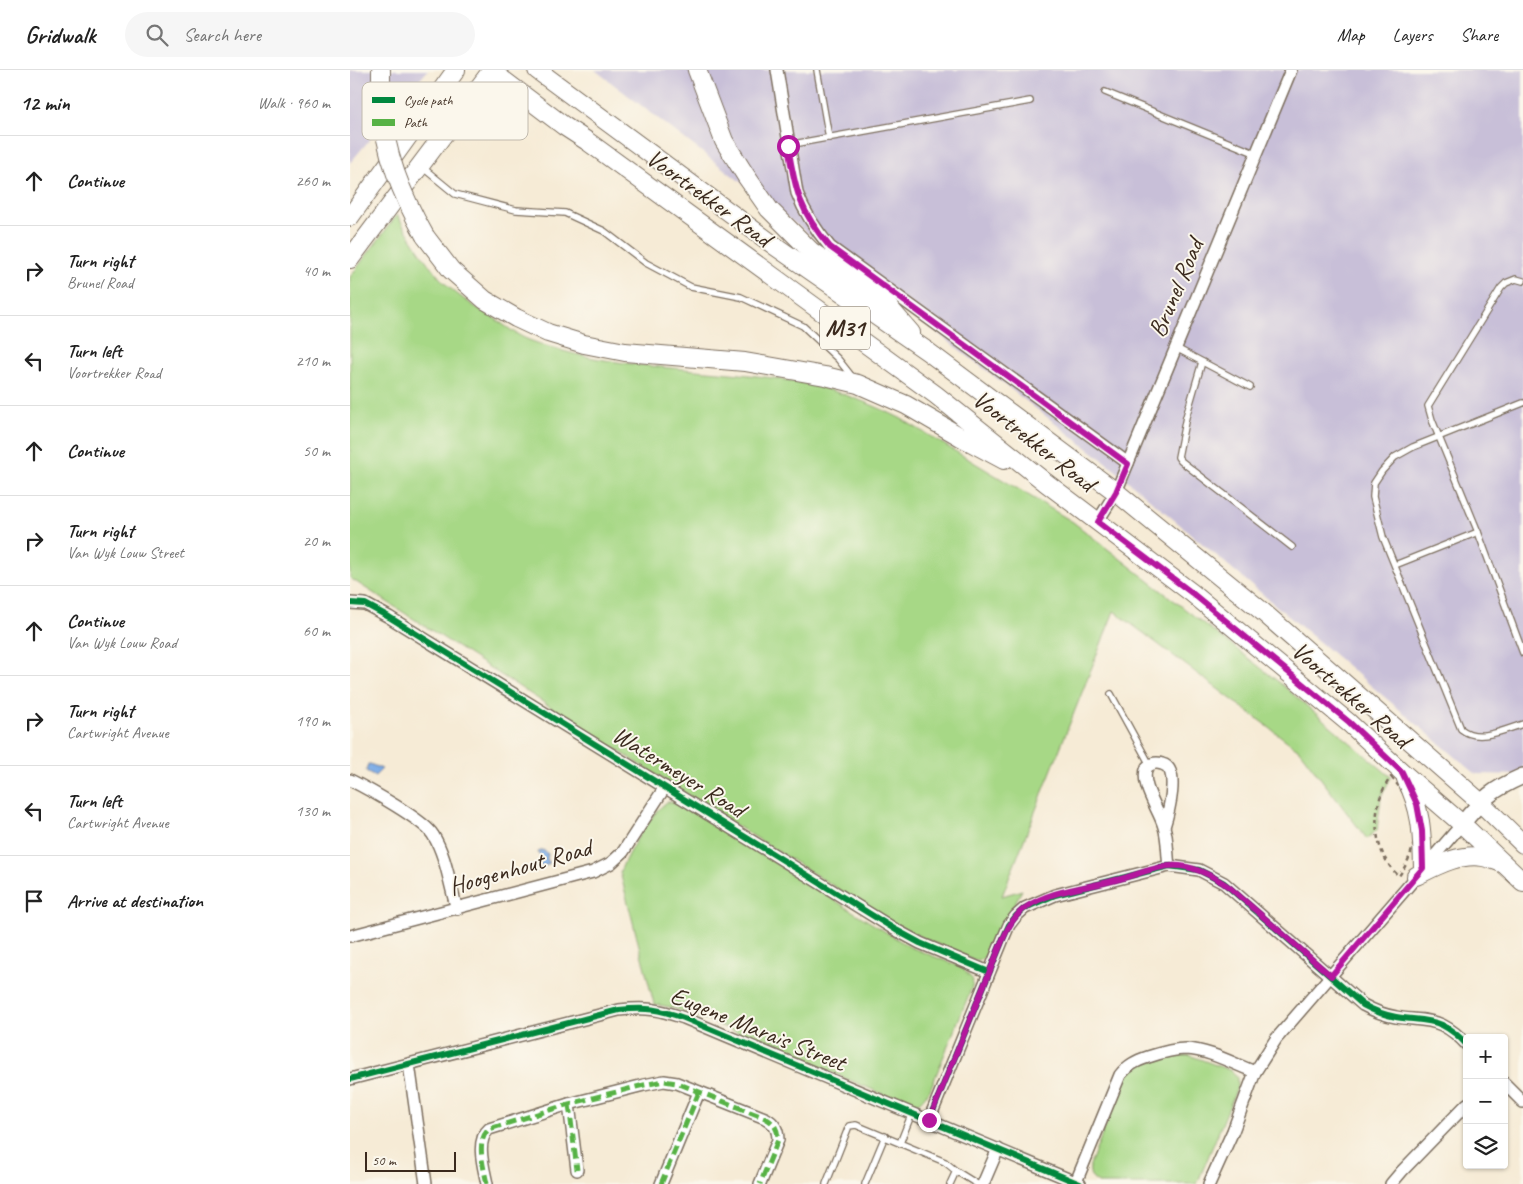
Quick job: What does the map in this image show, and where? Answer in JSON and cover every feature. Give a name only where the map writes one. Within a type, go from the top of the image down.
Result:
[{"type":"main road","points":[[447,82],[456,70]]},
{"type":"main road","points":[[482,82],[491,70]]},
{"type":"main road","name":"Voortrekker Road","points":[[491,70],[507,82]]},
{"type":"main road","name":"Voortrekker Road","points":[[537,70],[775,246],[927,351],[1116,492],[1264,612],[1480,802],[1523,844]]},
{"type":"main road","points":[[697,70],[724,141],[769,209],[811,251],[886,304],[927,351]]},
{"type":"main road","name":"Voortrekker Road","points":[[528,98],[928,390],[1045,482],[1200,599],[1349,722],[1523,882]]},
{"type":"main road","points":[[385,140],[396,177],[425,236],[451,270],[486,300],[516,318],[548,334],[584,344],[625,352],[746,362],[858,384],[906,405],[1045,482]]},
{"type":"main road","points":[[350,217],[406,140]]},
{"type":"main road","points":[[350,259],[439,140]]},
{"type":"main road","points":[[1402,772],[1417,804],[1422,831],[1413,873],[1461,858],[1482,857],[1504,863]]},
{"type":"main road","points":[[1462,824],[1480,802],[1496,789],[1523,776]]},
{"type":"street","points":[[776,70],[796,193],[813,226],[830,247],[1128,464]]},
{"type":"street","name":"Brunel Road","points":[[1098,522],[1116,492],[1292,70]]},
{"type":"street","name":"Watermeyer Road","points":[[350,603],[365,604],[388,617],[896,930],[920,943],[989,972]]},
{"type":"street","points":[[1164,827],[1172,788],[1171,773],[1165,764],[1155,763],[1146,770],[1146,783],[1164,827],[1169,866]]},
{"type":"street","points":[[350,780],[415,819],[432,833],[439,846],[457,909]]},
{"type":"street","name":"Hoogenhout Road","points":[[350,936],[583,875],[611,864],[623,852],[665,786]]},
{"type":"street","points":[[1209,1184],[1255,1072],[1276,1039],[1402,891],[1413,873],[1462,824]]},
{"type":"street","points":[[929,1120],[1009,925],[1016,916],[1025,908],[1055,894],[1169,866],[1199,870],[1217,878],[1363,1005],[1396,1017],[1442,1024],[1463,1041]]},
{"type":"street","name":"Eugene Marais Street","points":[[350,1079],[619,1010],[649,1008],[684,1018],[1078,1183]]},
{"type":"street","points":[[1078,1183],[1120,1075],[1130,1064],[1162,1052],[1185,1049],[1210,1055],[1255,1072]]},
{"type":"street","points":[[409,1064],[426,1184]]},
{"type":"street","points":[[487,1184],[481,1144],[485,1132],[497,1125],[569,1104],[664,1081],[677,1083],[765,1118],[774,1125],[778,1134],[778,1140],[760,1184]]},
{"type":"street","points":[[1508,1087],[1523,1102]]},
{"type":"street","points":[[661,1184],[699,1092]]},
{"type":"street","points":[[569,1104],[577,1170]]},
{"type":"street","points":[[1391,1184],[1402,1170],[1463,1108]]},
{"type":"street","points":[[983,1184],[998,1149]]},
{"type":"lane","points":[[816,70],[829,138]]},
{"type":"lane","points":[[1105,92],[1257,154]]},
{"type":"lane","points":[[788,146],[1030,101]]},
{"type":"lane","points":[[420,166],[455,194],[516,210],[565,213],[604,231],[646,263],[690,287],[741,297],[803,326],[838,359],[858,384]]},
{"type":"lane","points":[[1523,281],[1516,279],[1506,283],[1501,288],[1428,406],[1438,436],[1520,636],[1523,653]]},
{"type":"lane","points":[[1176,348],[1250,387]]},
{"type":"lane","points":[[1202,362],[1186,417],[1178,456],[1181,461],[1292,547]]},
{"type":"lane","points":[[1523,403],[1438,436],[1395,457],[1382,471],[1374,484],[1373,498],[1377,517],[1395,565],[1461,729],[1467,734],[1478,736],[1523,724]]},
{"type":"lane","points":[[1395,565],[1478,532]]},
{"type":"lane","points":[[1111,694],[1150,765]]},
{"type":"lane","points":[[900,1143],[912,1113]]},
{"type":"lane","points":[[826,1184],[849,1126],[856,1124],[945,1162],[977,1184]]},
{"type":"lane","points":[[865,1184],[885,1136]]},
{"type":"lane","points":[[950,1184],[956,1171]]},
{"type":"path","points":[[1391,777],[1406,797],[1414,816],[1415,827],[1412,850],[1405,867],[1413,873],[1390,866],[1378,839],[1377,830],[1381,797],[1391,777]]},
{"type":"shaded area","points":[[350,70],[428,70],[418,82],[362,82],[362,140],[369,140],[350,163]]},
{"type":"shaded area","points":[[595,70],[1523,70],[1523,775],[1476,774],[1103,460]]},
{"type":"green space","points":[[397,215],[422,255],[445,283],[471,304],[524,338],[559,350],[621,363],[779,379],[811,385],[841,394],[900,418],[1073,522],[1275,679],[1391,777],[1381,797],[1377,830],[1367,839],[1299,750],[1114,611],[1002,896],[1022,890],[986,956],[980,960],[973,960],[899,927],[675,787],[350,578],[350,277]]},
{"type":"green space","points":[[667,802],[673,802],[685,807],[910,947],[961,967],[973,980],[972,987],[930,1090],[920,1102],[917,1104],[904,1103],[729,1029],[674,1008],[654,1004],[620,872],[640,834],[654,815]]},
{"type":"green space","points":[[1189,1055],[1232,1071],[1237,1077],[1237,1088],[1197,1184],[1101,1184],[1095,1181],[1090,1174],[1090,1165],[1124,1079],[1145,1064],[1163,1058]]},
{"type":"water","points":[[368,764],[382,769],[375,776],[366,771]]},
{"type":"water","points":[[543,850],[548,854],[547,859],[550,863],[542,867],[539,863],[541,859],[538,852]]},
{"type":"marked path","points":[[487,1184],[481,1147],[482,1140],[489,1129],[569,1104],[664,1081],[677,1083],[765,1118],[774,1125],[777,1130],[778,1140],[760,1184]]},
{"type":"marked path","points":[[661,1184],[699,1092]]},
{"type":"marked path","points":[[569,1104],[577,1170]]},
{"type":"cycle path","points":[[350,603],[365,604],[389,617],[896,930],[920,943],[989,972]]},
{"type":"cycle path","points":[[929,1120],[1003,939],[1009,925],[1016,916],[1025,908],[1055,895],[1169,866],[1199,870],[1224,883],[1363,1005],[1392,1016],[1437,1023],[1452,1031],[1463,1040]]},
{"type":"cycle path","points":[[350,1079],[619,1010],[652,1010],[684,1018],[1080,1184]]},
{"type":"route","points":[[788,146],[796,193],[813,226],[830,247],[1128,464],[1116,492],[1098,522],[1192,593],[1349,722],[1402,772],[1417,804],[1422,831],[1423,868],[1331,976],[1229,887],[1217,878],[1199,870],[1169,866],[1055,894],[1025,908],[1009,925],[929,1120]]}]
